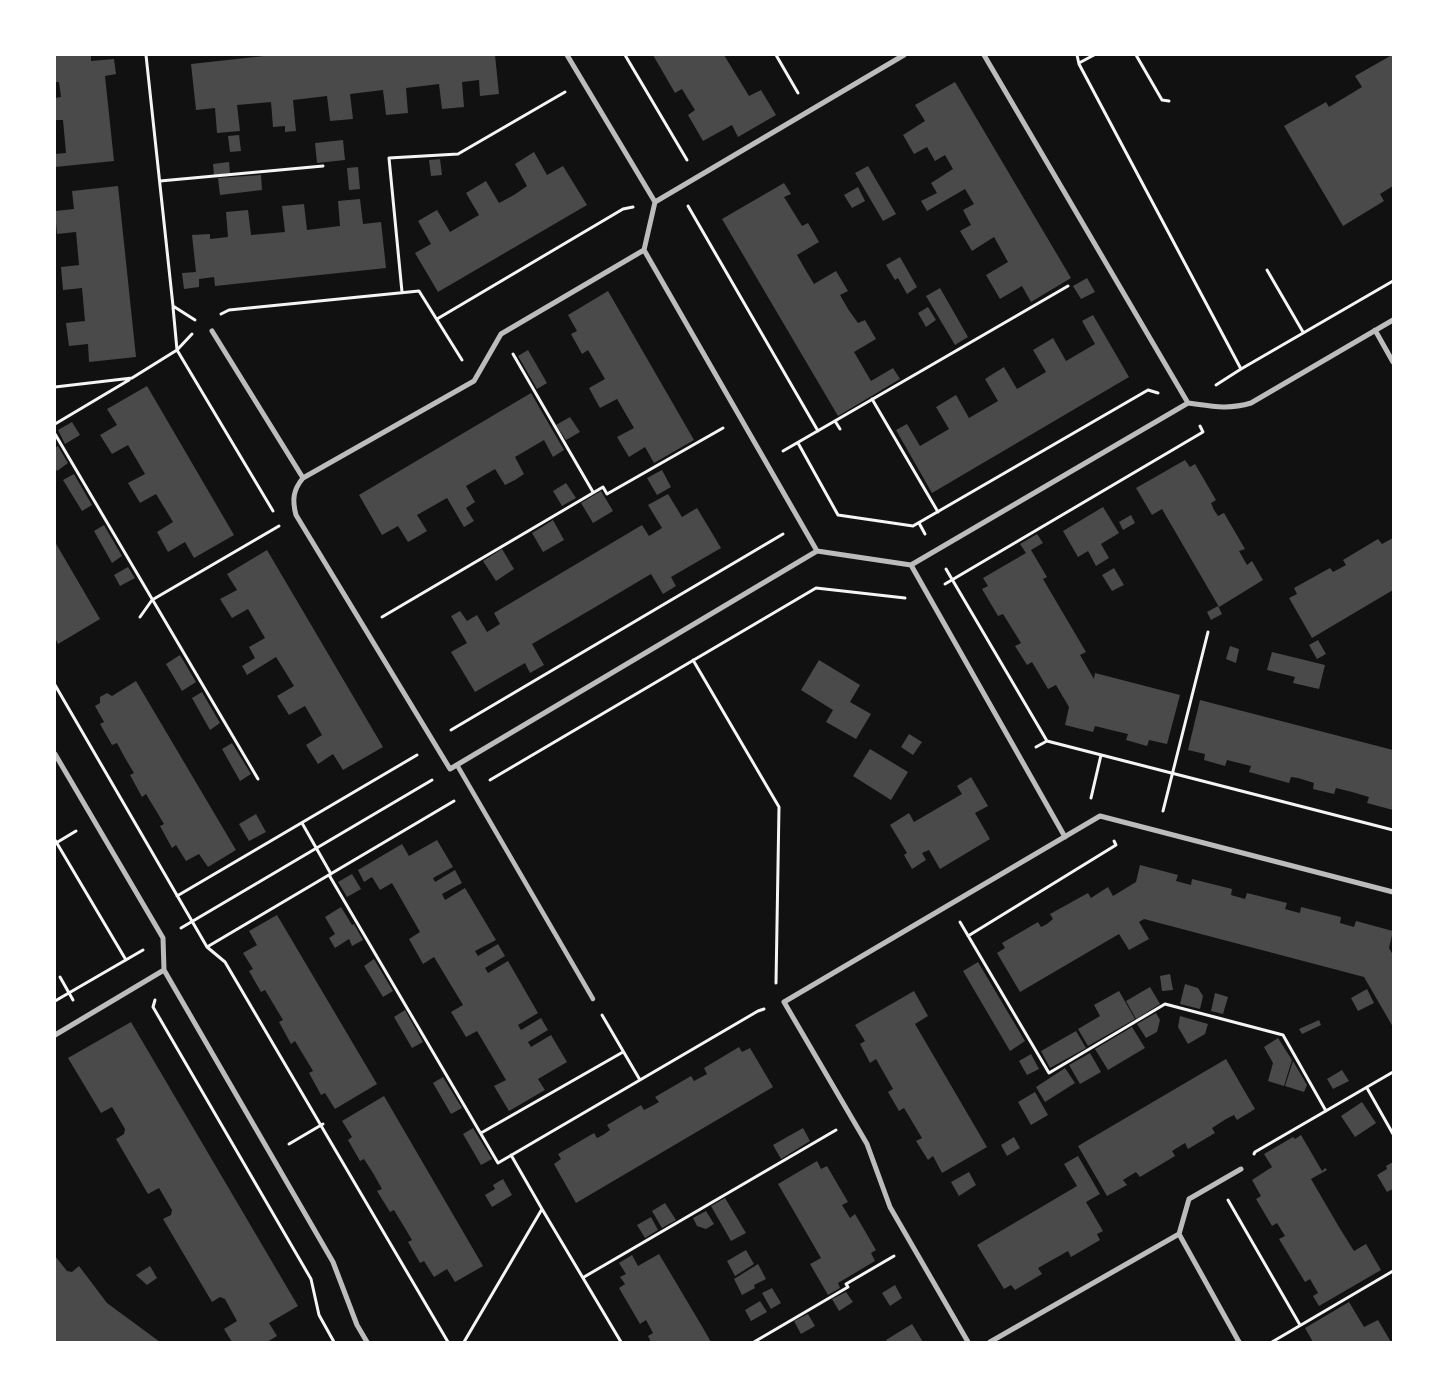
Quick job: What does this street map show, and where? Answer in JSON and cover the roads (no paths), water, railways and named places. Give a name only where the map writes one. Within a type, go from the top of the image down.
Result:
[{"type":"street","points":[[567,55],[654,202],[644,250],[817,552]]},
{"type":"street","points":[[654,202],[904,55]]},
{"type":"street","points":[[984,55],[1188,403]]},
{"type":"street","points":[[644,250],[501,334],[474,381],[302,478],[297,486],[293,505],[296,515],[450,769],[817,552],[911,565],[1188,403],[1228,408],[1240,407],[1251,403],[1393,320]]},
{"type":"street","points":[[1375,330],[1393,362]]},
{"type":"street","points":[[212,331],[302,478]]},
{"type":"street","points":[[911,565],[1065,837]]},
{"type":"street","points":[[55,754],[163,938],[164,970],[333,1262],[357,1325],[367,1342]]},
{"type":"street","points":[[457,765],[593,999]]},
{"type":"street","points":[[968,1342],[890,1207],[868,1144],[784,1002],[1100,816],[1393,892]]},
{"type":"street","points":[[55,1035],[164,970]]},
{"type":"street","points":[[990,1342],[1178,1234],[1188,1199],[1242,1169]]},
{"type":"street","points":[[1178,1234],[1239,1342]]}]
